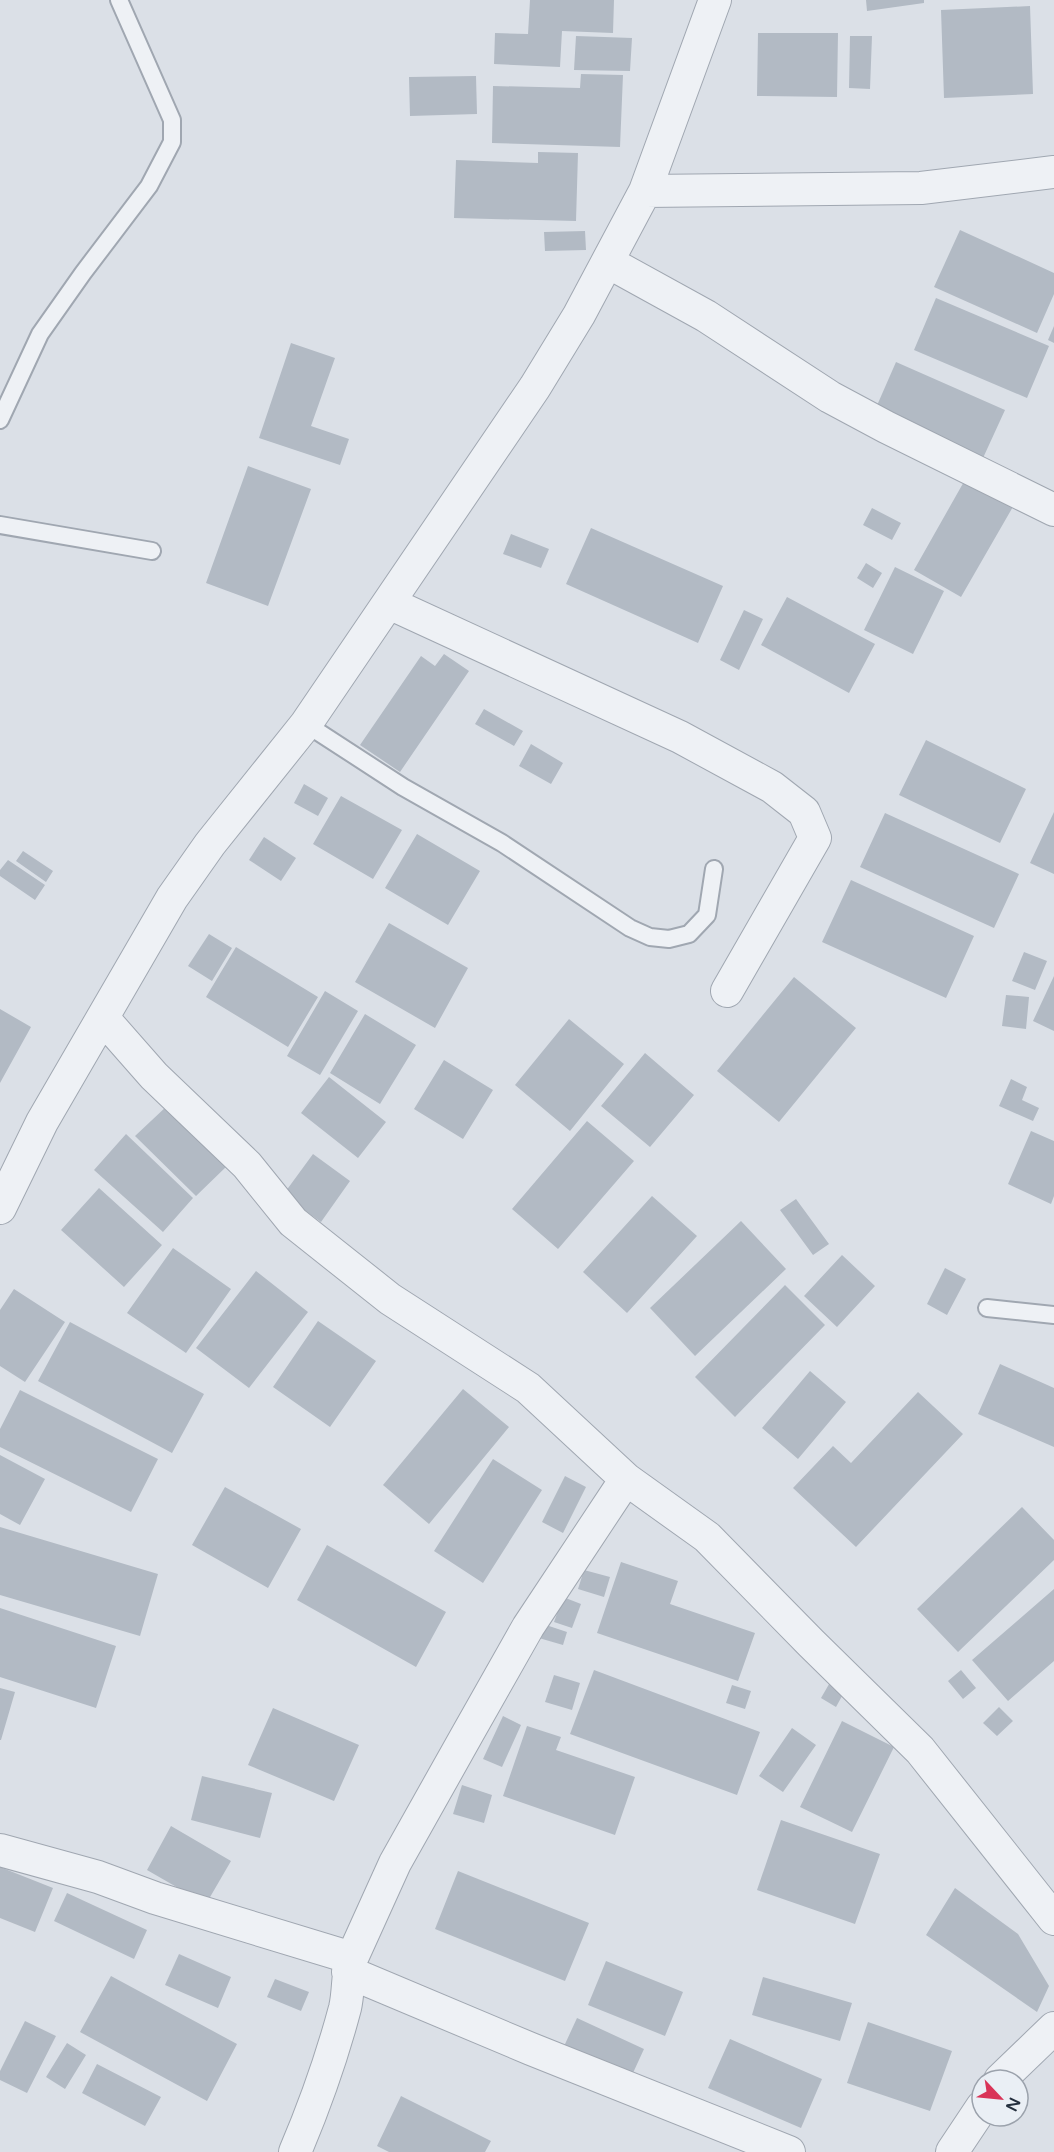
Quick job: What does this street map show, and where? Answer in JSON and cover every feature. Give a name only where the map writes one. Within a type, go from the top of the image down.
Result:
[{"type":"street","points":[[0,1208],[42,1122],[172,898],[210,844],[306,724],[536,387],[608,262],[645,191],[715,0]]},
{"type":"street","points":[[645,191],[921,188],[1054,172]]},
{"type":"street","points":[[608,262],[706,316],[830,397],[1054,510]]},
{"type":"street","points":[[389,603],[680,737],[772,787],[804,812],[815,838],[727,991]]},
{"type":"street","points":[[103,1018],[154,1076],[247,1165],[293,1222],[390,1299],[528,1388],[626,1479],[707,1537],[811,1644],[920,1750],[1054,1919]]},
{"type":"street","points":[[295,2152],[335,2047],[348,1995],[350,1965],[395,1863],[528,1627],[626,1479]]},
{"type":"street","points":[[0,1850],[98,1877],[350,1965],[531,2049],[789,2152]]},
{"type":"street","points":[[1012,2068],[1054,2028]]},
{"type":"street","points":[[952,2152],[970,2125]]},
{"type":"lane","points":[[0,420],[40,334],[149,186],[172,142],[172,120],[119,0]]},
{"type":"lane","points":[[0,525],[152,551]]},
{"type":"lane","points":[[306,724],[403,788],[502,843],[630,928],[650,937],[669,939],[689,934],[707,915],[714,869]]},
{"type":"lane","points":[[987,1308],[1054,1315]]},
{"type":"building","points":[[530,0],[614,0],[613,33],[562,31],[560,67],[494,64],[495,33],[528,34]]},
{"type":"building","points":[[866,0],[924,0],[924,3],[867,11]]},
{"type":"building","points":[[1030,6],[1033,94],[944,98],[941,10]]},
{"type":"building","points":[[758,33],[838,33],[837,97],[757,96]]},
{"type":"building","points":[[576,36],[632,38],[630,71],[574,70]]},
{"type":"building","points":[[850,36],[872,36],[870,89],[849,88]]},
{"type":"building","points":[[581,74],[623,75],[620,147],[492,143],[493,86],[580,88]]},
{"type":"building","points":[[476,76],[477,114],[410,116],[409,77]]},
{"type":"building","points":[[538,152],[578,153],[576,221],[454,218],[456,160],[538,163]]},
{"type":"building","points":[[960,230],[1054,273],[1054,294],[1037,333],[934,287]]},
{"type":"building","points":[[585,231],[586,250],[545,251],[544,232]]},
{"type":"building","points":[[936,298],[1049,346],[1027,398],[914,350]]},
{"type":"building","points":[[1054,326],[1054,343],[1048,340]]},
{"type":"building","points":[[291,343],[335,358],[311,426],[349,439],[340,465],[259,438]]},
{"type":"building","points":[[896,362],[1005,410],[983,458],[875,410]]},
{"type":"building","points":[[248,466],[311,489],[268,606],[206,583]]},
{"type":"building","points":[[970,471],[1018,498],[961,597],[914,570]]},
{"type":"building","points":[[872,508],[901,523],[892,540],[863,525]]},
{"type":"building","points":[[591,528],[723,586],[698,643],[566,584]]},
{"type":"building","points":[[511,534],[549,549],[541,568],[503,554]]},
{"type":"building","points":[[866,563],[882,573],[873,588],[857,578]]},
{"type":"building","points":[[895,567],[944,591],[913,654],[864,630]]},
{"type":"building","points":[[787,597],[875,644],[849,693],[761,645]]},
{"type":"building","points":[[744,610],[763,619],[739,670],[720,660]]},
{"type":"building","points":[[444,654],[469,671],[400,772],[360,745],[421,656],[435,666]]},
{"type":"building","points":[[484,709],[523,731],[514,746],[475,724]]},
{"type":"building","points":[[926,740],[1026,789],[1000,843],[899,795]]},
{"type":"building","points":[[531,744],[563,763],[551,784],[519,766]]},
{"type":"building","points":[[304,784],[328,798],[318,816],[294,803]]},
{"type":"building","points":[[341,796],[402,830],[373,879],[313,844]]},
{"type":"building","points":[[1054,812],[1054,874],[1030,863]]},
{"type":"building","points":[[885,813],[1019,874],[994,928],[860,867]]},
{"type":"building","points":[[417,834],[480,871],[448,925],[385,888]]},
{"type":"building","points":[[264,837],[296,858],[281,881],[249,860]]},
{"type":"building","points":[[23,851],[53,871],[46,882],[16,861]]},
{"type":"building","points":[[8,860],[45,885],[35,900],[0,876],[0,870]]},
{"type":"building","points":[[851,880],[974,936],[946,998],[822,942]]},
{"type":"building","points":[[389,923],[468,968],[435,1028],[355,982]]},
{"type":"building","points":[[209,934],[232,948],[212,981],[188,966]]},
{"type":"building","points":[[236,947],[318,997],[288,1047],[206,997]]},
{"type":"building","points":[[1024,952],[1047,961],[1035,990],[1012,981]]},
{"type":"building","points":[[1054,976],[1054,1031],[1033,1021]]},
{"type":"building","points":[[794,977],[856,1028],[779,1122],[717,1071]]},
{"type":"building","points":[[325,991],[358,1011],[320,1075],[287,1056]]},
{"type":"building","points":[[1006,995],[1029,997],[1026,1029],[1002,1026]]},
{"type":"building","points":[[0,1009],[31,1027],[0,1083]]},
{"type":"building","points":[[365,1014],[416,1045],[380,1104],[330,1073]]},
{"type":"building","points":[[569,1019],[624,1064],[570,1131],[515,1085]]},
{"type":"building","points":[[645,1053],[694,1095],[650,1147],[601,1106]]},
{"type":"building","points":[[444,1060],[493,1090],[463,1139],[414,1109]]},
{"type":"building","points":[[329,1077],[386,1122],[358,1158],[301,1113]]},
{"type":"building","points":[[1011,1079],[1027,1087],[1022,1100],[1039,1108],[1033,1121],[999,1106]]},
{"type":"building","points":[[168,1105],[227,1166],[196,1196],[135,1136]]},
{"type":"building","points":[[587,1121],[634,1161],[558,1249],[512,1209]]},
{"type":"building","points":[[1031,1131],[1054,1141],[1054,1196],[1051,1204],[1008,1184]]},
{"type":"building","points":[[126,1134],[193,1198],[163,1232],[94,1170]]},
{"type":"building","points":[[313,1154],[350,1181],[321,1222],[283,1195]]},
{"type":"building","points":[[99,1188],[162,1245],[124,1287],[61,1230]]},
{"type":"building","points":[[652,1196],[697,1236],[627,1313],[583,1272]]},
{"type":"building","points":[[796,1199],[829,1244],[813,1255],[780,1210]]},
{"type":"building","points":[[741,1221],[786,1269],[695,1356],[650,1308]]},
{"type":"building","points":[[173,1248],[231,1289],[186,1353],[127,1313]]},
{"type":"building","points":[[842,1255],[875,1286],[837,1327],[804,1296]]},
{"type":"building","points":[[945,1268],[966,1279],[947,1315],[927,1304]]},
{"type":"building","points":[[256,1271],[308,1312],[249,1388],[196,1348]]},
{"type":"building","points":[[785,1285],[825,1325],[735,1417],[695,1377]]},
{"type":"building","points":[[14,1289],[65,1322],[25,1382],[0,1366],[0,1310]]},
{"type":"building","points":[[318,1321],[376,1361],[330,1427],[273,1387]]},
{"type":"building","points":[[70,1322],[204,1394],[172,1453],[38,1381]]},
{"type":"building","points":[[1000,1364],[1054,1388],[1054,1447],[978,1414]]},
{"type":"building","points":[[810,1371],[846,1402],[798,1459],[762,1428]]},
{"type":"building","points":[[463,1389],[509,1427],[429,1524],[383,1485]]},
{"type":"building","points":[[20,1390],[158,1459],[131,1512],[0,1447],[0,1429]]},
{"type":"building","points":[[918,1392],[963,1434],[856,1547],[793,1488],[833,1446],[851,1463]]},
{"type":"building","points":[[0,1455],[45,1479],[20,1525],[0,1514]]},
{"type":"building","points":[[493,1459],[542,1490],[483,1583],[434,1551]]},
{"type":"building","points":[[565,1476],[586,1487],[563,1533],[542,1522]]},
{"type":"building","points":[[225,1487],[301,1529],[268,1588],[192,1545]]},
{"type":"building","points":[[1022,1507],[1054,1540],[1054,1560],[958,1652],[917,1609]]},
{"type":"building","points":[[0,1527],[158,1574],[140,1636],[0,1595]]},
{"type":"building","points":[[327,1545],[446,1612],[416,1667],[297,1600]]},
{"type":"building","points":[[621,1562],[678,1581],[670,1604],[755,1633],[738,1681],[597,1633]]},
{"type":"building","points":[[584,1570],[610,1577],[604,1597],[578,1589]]},
{"type":"building","points":[[1054,1589],[1054,1661],[1008,1701],[972,1660]]},
{"type":"building","points":[[563,1597],[581,1604],[572,1628],[554,1622]]},
{"type":"building","points":[[0,1608],[116,1646],[96,1708],[0,1677]]},
{"type":"building","points":[[537,1622],[567,1632],[563,1645],[532,1636]]},
{"type":"building","points":[[594,1670],[760,1732],[737,1795],[570,1734]]},
{"type":"building","points":[[961,1670],[976,1688],[963,1699],[948,1681]]},
{"type":"building","points":[[554,1675],[580,1683],[572,1710],[545,1702]]},
{"type":"building","points":[[832,1679],[847,1687],[836,1707],[821,1698]]},
{"type":"building","points":[[732,1685],[751,1691],[745,1709],[726,1703]]},
{"type":"building","points":[[0,1688],[15,1692],[1,1740],[0,1740]]},
{"type":"building","points":[[999,1707],[1013,1721],[997,1736],[983,1723]]},
{"type":"building","points":[[273,1708],[359,1745],[334,1801],[248,1765]]},
{"type":"building","points":[[503,1716],[521,1725],[502,1767],[483,1759]]},
{"type":"building","points":[[842,1721],[894,1747],[852,1832],[800,1807]]},
{"type":"building","points":[[527,1726],[561,1737],[556,1750],[635,1777],[615,1835],[503,1796]]},
{"type":"building","points":[[792,1728],[816,1745],[783,1792],[759,1776]]},
{"type":"building","points":[[202,1776],[272,1793],[260,1838],[191,1820]]},
{"type":"building","points":[[462,1785],[492,1795],[484,1823],[453,1814]]},
{"type":"building","points":[[781,1820],[880,1854],[855,1924],[757,1890]]},
{"type":"building","points":[[171,1826],[231,1861],[206,1904],[147,1870]]},
{"type":"building","points":[[0,1867],[53,1888],[35,1932],[0,1918]]},
{"type":"building","points":[[458,1871],[589,1923],[565,1981],[435,1929]]},
{"type":"building","points":[[955,1888],[1018,1934],[1049,1986],[1037,2012],[926,1935]]},
{"type":"building","points":[[67,1893],[147,1930],[134,1959],[54,1921]]},
{"type":"building","points":[[179,1954],[231,1977],[218,2008],[165,1985]]},
{"type":"building","points":[[606,1961],[683,1992],[665,2036],[588,2005]]},
{"type":"building","points":[[111,1976],[237,2044],[207,2101],[80,2032]]},
{"type":"building","points":[[763,1977],[852,2003],[840,2041],[752,2015]]},
{"type":"building","points":[[275,1979],[309,1992],[301,2011],[267,1997]]},
{"type":"building","points":[[577,2018],[644,2049],[627,2086],[560,2055]]},
{"type":"building","points":[[25,2021],[56,2036],[27,2093],[0,2080],[0,2071]]},
{"type":"building","points":[[868,2022],[952,2051],[930,2111],[847,2083]]},
{"type":"building","points":[[730,2039],[822,2079],[801,2128],[708,2088]]},
{"type":"building","points":[[67,2043],[86,2055],[65,2089],[46,2077]]},
{"type":"building","points":[[97,2064],[161,2097],[145,2126],[82,2093]]},
{"type":"building","points":[[401,2096],[491,2141],[485,2152],[389,2152],[377,2146]]}]
